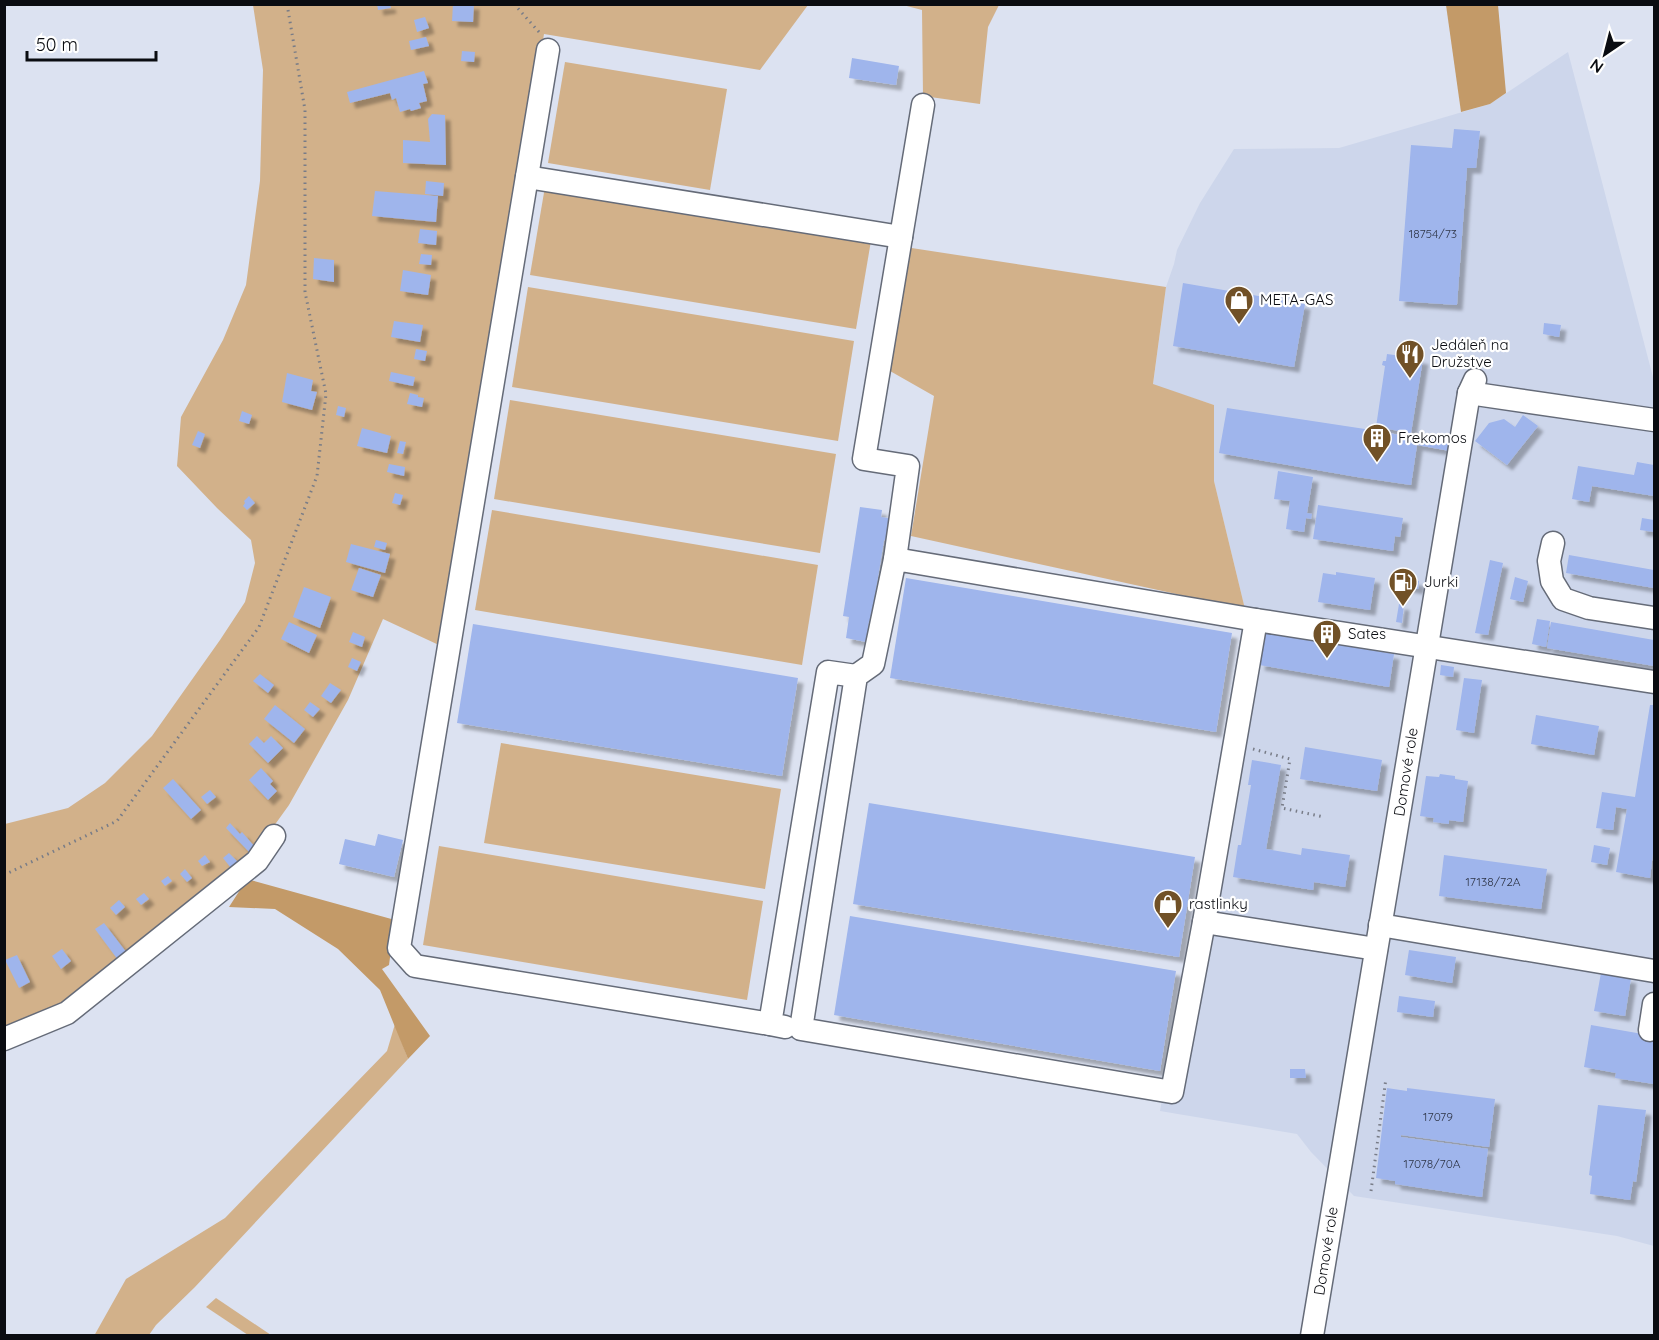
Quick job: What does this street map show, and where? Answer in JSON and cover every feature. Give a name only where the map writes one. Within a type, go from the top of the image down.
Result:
[{"type":"street","points":[[548,50],[399,948],[415,966],[1172,1092],[1256,620]]},
{"type":"street","points":[[770,1024],[828,672],[856,676],[873,664],[895,559],[908,466],[864,459],[923,105]]},
{"type":"street","points":[[527,177],[901,237]]},
{"type":"street","name":"Domové role","points":[[1312,1335],[1472,386],[1654,420]]},
{"type":"street","points":[[1552,543],[1549,561],[1552,581],[1563,598],[1589,608],[1654,618]]},
{"type":"street","points":[[895,559],[1256,620],[1654,682]]},
{"type":"street","points":[[801,1029],[856,676]]},
{"type":"street","points":[[4,1039],[67,1013],[257,861],[274,836]]},
{"type":"street","points":[[1204,922],[1376,949]]},
{"type":"street","points":[[1380,925],[1654,971]]},
{"type":"street","points":[[1650,1030],[1654,1004]]},
{"type":"path","points":[[4,875],[117,821],[259,627],[318,476],[326,394],[305,292],[305,110],[287,4]]},
{"type":"path","points":[[514,4],[543,35],[548,50]]},
{"type":"path","points":[[1234,745],[1290,759],[1282,808],[1324,817]]},
{"type":"path","points":[[1371,1191],[1386,1078]]},
{"type":"shaded area","points":[[253,5],[808,5],[760,70],[544,34],[441,646],[383,619],[348,700],[289,805],[248,862],[64,1005],[5,1030],[5,824],[68,808],[105,783],[152,736],[245,602],[255,563],[251,540],[177,466],[181,417],[223,340],[246,285],[260,181],[263,70]]},
{"type":"shaded area","points":[[903,5],[999,5],[988,27],[980,104],[923,96],[922,10]]},
{"type":"shaded area","points":[[1446,5],[1498,5],[1506,93],[1490,104],[1461,112]]},
{"type":"shaded area","points":[[1568,52],[1654,381],[1654,1246],[1617,1236],[1354,1196],[1311,1152],[1297,1134],[1160,1111],[1245,609],[1214,481],[1214,405],[1153,385],[1166,287],[1177,250],[1200,203],[1234,149],[1339,148],[1490,104]]},
{"type":"shaded area","points":[[565,62],[727,89],[710,190],[548,163]]},
{"type":"shaded area","points":[[547,175],[873,229],[856,329],[530,275]]},
{"type":"shaded area","points":[[905,247],[1166,287],[1153,384],[1214,405],[1214,481],[1245,609],[911,536],[934,396],[883,367]]},
{"type":"shaded area","points":[[528,287],[854,341],[838,441],[512,387]]},
{"type":"shaded area","points":[[510,400],[836,454],[820,553],[494,499]]},
{"type":"shaded area","points":[[492,510],[818,565],[802,665],[475,610]]},
{"type":"shaded area","points":[[501,743],[781,789],[765,889],[484,843]]},
{"type":"shaded area","points":[[439,846],[763,901],[747,1000],[423,945]]},
{"type":"shaded area","points":[[247,879],[395,920],[389,965],[382,969],[430,1036],[408,1059],[380,990],[338,949],[275,909],[229,907]]},
{"type":"shaded area","points":[[395,1024],[408,1059],[149,1335],[94,1336],[126,1279],[225,1218],[387,1051]]},
{"type":"shaded area","points":[[216,1298],[271,1335],[248,1335],[206,1307]]},
{"type":"building","points":[[377,4],[390,4],[391,8],[378,10]]},
{"type":"building","points":[[453,4],[474,4],[473,22],[452,21]]},
{"type":"building","points":[[425,17],[429,28],[417,32],[414,20]]},
{"type":"building","points":[[426,37],[429,46],[411,50],[409,41]]},
{"type":"building","points":[[462,51],[475,52],[474,62],[461,61]]},
{"type":"building","points":[[852,58],[899,66],[896,85],[849,78]]},
{"type":"building","points":[[424,71],[428,83],[423,84],[427,101],[419,103],[421,108],[400,112],[396,98],[392,100],[390,93],[350,103],[347,92]]},
{"type":"building","points":[[432,114],[445,115],[446,165],[403,163],[403,140],[430,142],[428,119]]},
{"type":"building","points":[[1454,129],[1480,131],[1476,168],[1467,168],[1457,305],[1399,301],[1411,145],[1452,148]]},
{"type":"building","points":[[426,181],[444,183],[443,196],[425,194]]},
{"type":"building","points":[[375,191],[438,196],[436,222],[372,216]]},
{"type":"building","points":[[420,229],[437,231],[436,245],[418,243]]},
{"type":"building","points":[[421,254],[432,255],[431,265],[419,264]]},
{"type":"building","points":[[314,258],[334,260],[334,282],[313,279]]},
{"type":"building","points":[[403,270],[431,275],[428,295],[400,291]]},
{"type":"building","name":"META-GAS","points":[[1183,283],[1305,304],[1294,367],[1173,346]]},
{"type":"building","points":[[394,321],[423,325],[420,342],[391,337]]},
{"type":"building","points":[[1544,323],[1561,325],[1559,337],[1543,334]]},
{"type":"building","points":[[416,349],[427,351],[425,361],[414,359]]},
{"type":"building","points":[[1387,354],[1423,359],[1411,433],[1376,427],[1385,366],[1382,365],[1383,361],[1386,361]]},
{"type":"building","points":[[391,372],[415,377],[413,386],[389,381]]},
{"type":"building","points":[[287,373],[313,380],[311,391],[317,392],[312,410],[282,402]]},
{"type":"building","points":[[410,393],[424,398],[422,407],[407,404]]},
{"type":"building","points":[[338,406],[346,408],[344,417],[336,415]]},
{"type":"building","points":[[1227,408],[1451,444],[1450,451],[1417,445],[1411,485],[1219,453]]},
{"type":"building","points":[[242,411],[252,415],[249,424],[239,421]]},
{"type":"building","points":[[1523,415],[1538,426],[1507,465],[1475,441],[1489,423],[1504,419],[1515,427]]},
{"type":"building","points":[[362,428],[391,436],[387,453],[357,446]]},
{"type":"building","points":[[198,431],[205,434],[200,448],[192,445]]},
{"type":"building","points":[[400,441],[406,442],[403,454],[397,453]]},
{"type":"building","points":[[1637,462],[1654,465],[1654,496],[1592,486],[1589,502],[1572,499],[1578,466],[1634,475]]},
{"type":"building","points":[[389,464],[405,467],[404,476],[387,472]]},
{"type":"building","points":[[1278,471],[1313,477],[1307,513],[1312,514],[1311,519],[1306,518],[1304,532],[1286,529],[1290,501],[1274,499]]},
{"type":"building","points":[[395,493],[403,495],[400,505],[392,503]]},
{"type":"building","points":[[249,496],[255,503],[247,510],[243,506]]},
{"type":"building","points":[[1318,505],[1403,518],[1400,537],[1395,536],[1393,551],[1313,539]]},
{"type":"building","points":[[860,507],[882,510],[881,517],[894,519],[890,541],[884,540],[866,642],[846,638],[849,617],[843,616]]},
{"type":"building","points":[[1642,518],[1654,520],[1654,532],[1640,530]]},
{"type":"building","points":[[376,540],[387,543],[385,550],[374,547]]},
{"type":"building","points":[[351,544],[390,554],[385,573],[346,562]]},
{"type":"building","points":[[1569,555],[1654,570],[1654,588],[1566,573]]},
{"type":"building","points":[[1490,560],[1503,563],[1488,635],[1475,633]]},
{"type":"building","points":[[359,568],[381,575],[373,597],[351,590]]},
{"type":"building","points":[[1336,572],[1375,578],[1370,610],[1318,602],[1323,573],[1336,575]]},
{"type":"building","points":[[1515,577],[1528,581],[1523,602],[1510,599]]},
{"type":"building","points":[[906,578],[1232,633],[1216,732],[890,678]]},
{"type":"building","points":[[1405,578],[1419,581],[1418,589],[1403,586]]},
{"type":"building","points":[[304,587],[331,597],[320,628],[293,617]]},
{"type":"building","points":[[1399,604],[1404,605],[1402,623],[1396,622]]},
{"type":"building","points":[[1537,619],[1550,621],[1546,647],[1532,644]]},
{"type":"building","points":[[289,622],[317,635],[309,653],[281,639]]},
{"type":"building","points":[[1551,622],[1654,640],[1654,666],[1547,648]]},
{"type":"building","points":[[473,624],[798,678],[782,776],[457,723]]},
{"type":"building","points":[[353,632],[365,637],[362,647],[349,642]]},
{"type":"building","name":"Sates","points":[[1265,632],[1394,654],[1389,687],[1259,665]]},
{"type":"building","points":[[352,658],[361,662],[357,671],[348,667]]},
{"type":"building","points":[[1441,665],[1454,667],[1453,677],[1440,675]]},
{"type":"building","points":[[260,674],[274,685],[268,693],[253,681]]},
{"type":"building","points":[[1464,678],[1482,680],[1474,733],[1456,730]]},
{"type":"building","points":[[330,683],[341,690],[331,703],[321,696]]},
{"type":"building","points":[[310,702],[320,709],[313,717],[304,710]]},
{"type":"building","points":[[275,705],[305,729],[294,743],[264,719]]},
{"type":"building","points":[[1650,705],[1654,705],[1654,845],[1650,878],[1616,872],[1627,809],[1616,807],[1613,830],[1596,828],[1602,792],[1635,797]]},
{"type":"building","points":[[1536,715],[1599,726],[1594,755],[1531,744]]},
{"type":"building","points":[[257,736],[264,743],[271,736],[283,748],[268,763],[249,744]]},
{"type":"building","points":[[1305,747],[1382,760],[1377,791],[1300,779]]},
{"type":"building","points":[[1252,760],[1281,765],[1266,849],[1301,855],[1302,848],[1350,855],[1345,887],[1314,882],[1313,890],[1233,877],[1251,785],[1248,785]]},
{"type":"building","points":[[261,768],[273,781],[270,784],[277,791],[268,800],[249,780]]},
{"type":"building","points":[[1440,774],[1468,781],[1463,822],[1449,820],[1449,824],[1433,822],[1434,818],[1420,816],[1426,776],[1439,777]]},
{"type":"building","points":[[173,779],[201,810],[191,819],[163,788]]},
{"type":"building","points":[[210,790],[216,797],[207,804],[201,797]]},
{"type":"building","points":[[869,803],[1195,857],[1179,957],[853,904]]},
{"type":"building","points":[[230,823],[240,834],[242,832],[255,847],[249,852],[226,828]]},
{"type":"building","points":[[378,834],[403,840],[394,877],[339,864],[345,839],[375,846]]},
{"type":"building","points":[[1594,845],[1610,848],[1607,865],[1591,862]]},
{"type":"building","points":[[229,853],[238,862],[231,868],[223,858]]},
{"type":"building","points":[[205,855],[210,862],[202,866],[198,861]]},
{"type":"building","points":[[1444,855],[1547,869],[1541,909],[1439,896]]},
{"type":"building","points":[[185,869],[192,878],[187,882],[180,874]]},
{"type":"building","points":[[168,876],[172,881],[165,886],[161,881]]},
{"type":"building","points":[[144,893],[149,899],[141,905],[136,899]]},
{"type":"building","points":[[119,900],[125,907],[116,915],[110,908]]},
{"type":"building","points":[[850,916],[1176,971],[1160,1071],[834,1015]]},
{"type":"building","points":[[104,923],[127,953],[118,960],[95,929]]},
{"type":"building","points":[[62,949],[71,961],[61,969],[52,956]]},
{"type":"building","points":[[1409,950],[1456,957],[1452,983],[1405,975]]},
{"type":"building","points":[[17,955],[30,982],[19,988],[5,960]]},
{"type":"building","points":[[1601,973],[1631,978],[1625,1016],[1594,1011]]},
{"type":"building","points":[[1399,996],[1435,1001],[1433,1017],[1397,1012]]},
{"type":"building","points":[[1591,1025],[1654,1036],[1654,1084],[1615,1078],[1616,1073],[1584,1067]]},
{"type":"building","points":[[1290,1069],[1305,1069],[1306,1078],[1290,1078]]},
{"type":"building","points":[[1387,1088],[1407,1091],[1407,1088],[1495,1099],[1489,1147],[1401,1135],[1401,1137],[1488,1149],[1482,1197],[1395,1184],[1395,1181],[1376,1178]]},
{"type":"building","points":[[1598,1105],[1646,1110],[1636,1182],[1633,1181],[1630,1200],[1590,1194],[1592,1176],[1589,1175]]},
{"type":"place","name":"META-GAS","points":[[1239,326]]},
{"type":"place","name":"Jedáleň na Družstve","points":[[1410,380]]},
{"type":"place","name":"Frekomos","points":[[1377,464]]},
{"type":"place","name":"Jurki","points":[[1403,608]]},
{"type":"place","name":"Sates","points":[[1327,660]]},
{"type":"place","name":"rastlinky","points":[[1168,930]]}]
